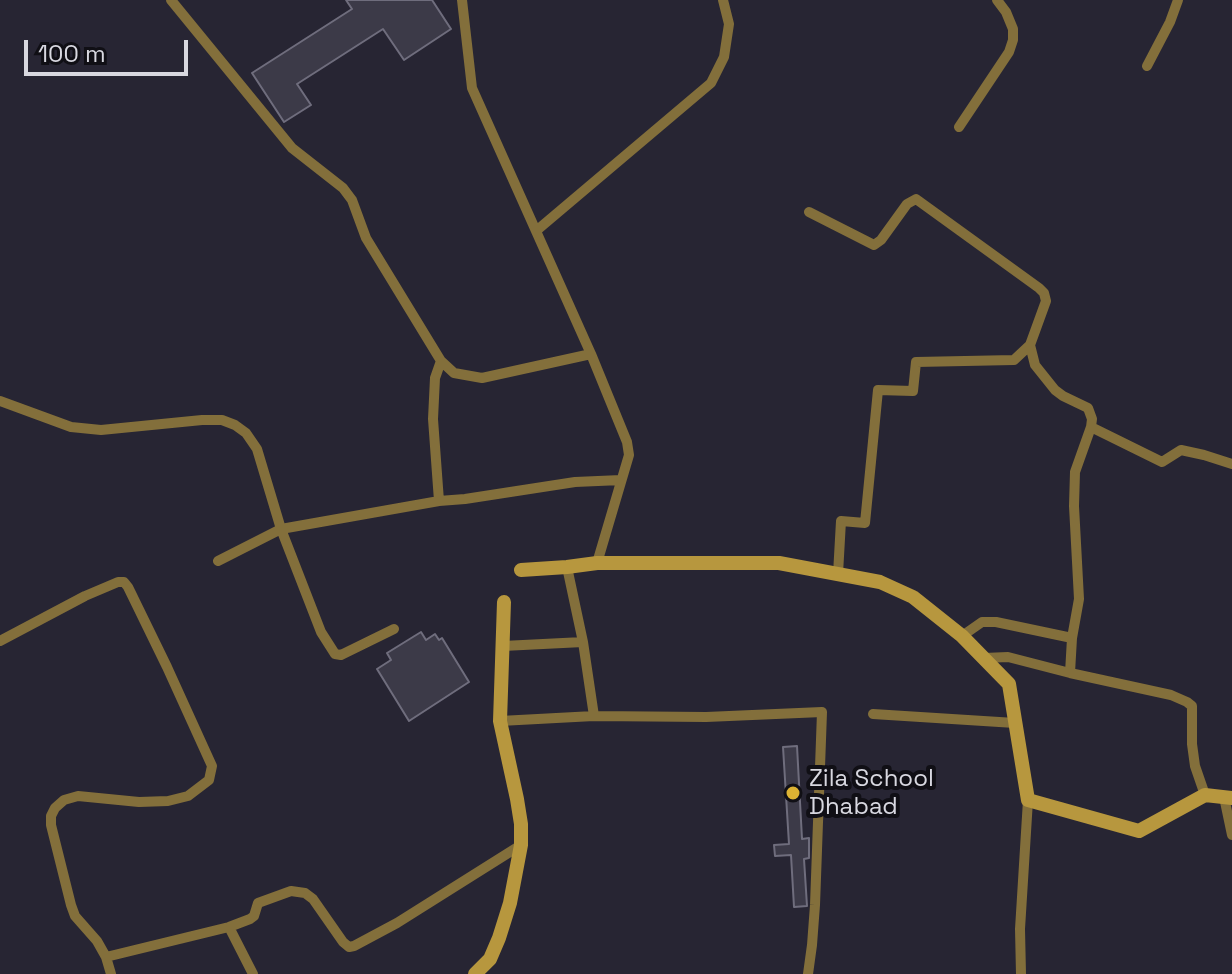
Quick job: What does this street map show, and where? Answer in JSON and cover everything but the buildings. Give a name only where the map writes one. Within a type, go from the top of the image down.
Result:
[{"type":"street","points":[[171,0],[292,148],[343,188],[352,200],[366,238],[441,361],[454,373],[482,378],[591,354]]},
{"type":"street","points":[[462,0],[472,88],[627,442],[629,455],[597,563]]},
{"type":"street","points":[[536,231],[711,83],[724,57],[729,24],[723,0]]},
{"type":"street","points":[[959,127],[1009,52],[1013,40],[1013,29],[997,0]]},
{"type":"street","points":[[1147,66],[1178,0]]},
{"type":"street","points":[[809,212],[874,245],[907,204],[912,200],[920,201],[1039,288],[1046,301],[1030,345],[1014,360],[916,362],[913,391],[878,390],[865,523],[841,521],[838,574]]},
{"type":"street","points":[[1030,345],[1035,365],[1044,379],[1063,396],[1088,408],[1092,419],[1075,472],[1079,599],[1070,673]]},
{"type":"street","points":[[439,501],[433,419],[435,378],[441,361]]},
{"type":"street","points":[[0,401],[71,427],[101,430],[202,420],[222,420],[235,425],[246,433],[257,449],[281,529],[321,632],[335,654],[341,655],[394,629]]},
{"type":"street","points":[[1091,427],[1162,462],[1181,450],[1232,464]]},
{"type":"street","points":[[218,561],[281,529],[439,501],[575,482],[621,480]]},
{"type":"street","points":[[521,570],[597,563],[779,563],[880,582],[913,597],[962,636],[1009,684],[1028,800],[1020,929],[1021,974]]},
{"type":"street","points":[[567,567],[594,716]]},
{"type":"street","points":[[0,641],[85,596],[124,582],[212,766],[209,780],[188,796],[168,801],[139,802],[78,796],[64,800],[51,816],[75,916],[97,941],[111,974]]},
{"type":"street","points":[[475,974],[488,966],[499,938],[510,903],[521,845],[517,799],[500,721],[504,602]]},
{"type":"street","points":[[962,636],[982,622],[996,622],[1072,638]]},
{"type":"street","points":[[503,646],[583,642]]},
{"type":"street","points":[[984,658],[1008,657],[1171,695],[1192,706],[1195,766],[1205,795]]},
{"type":"street","points":[[500,721],[822,712],[815,905],[808,974]]},
{"type":"street","points":[[873,714],[1015,723]]},
{"type":"street","points":[[1028,800],[1139,831],[1205,795],[1228,798],[1232,835]]},
{"type":"street","points":[[106,957],[229,927],[254,916],[258,903],[291,891],[305,893],[313,899],[343,942],[349,947],[354,946],[397,923],[521,845]]},
{"type":"street","points":[[229,927],[253,974]]},
{"type":"place","name":"Zila School Dhabad","points":[[793,793]]}]
